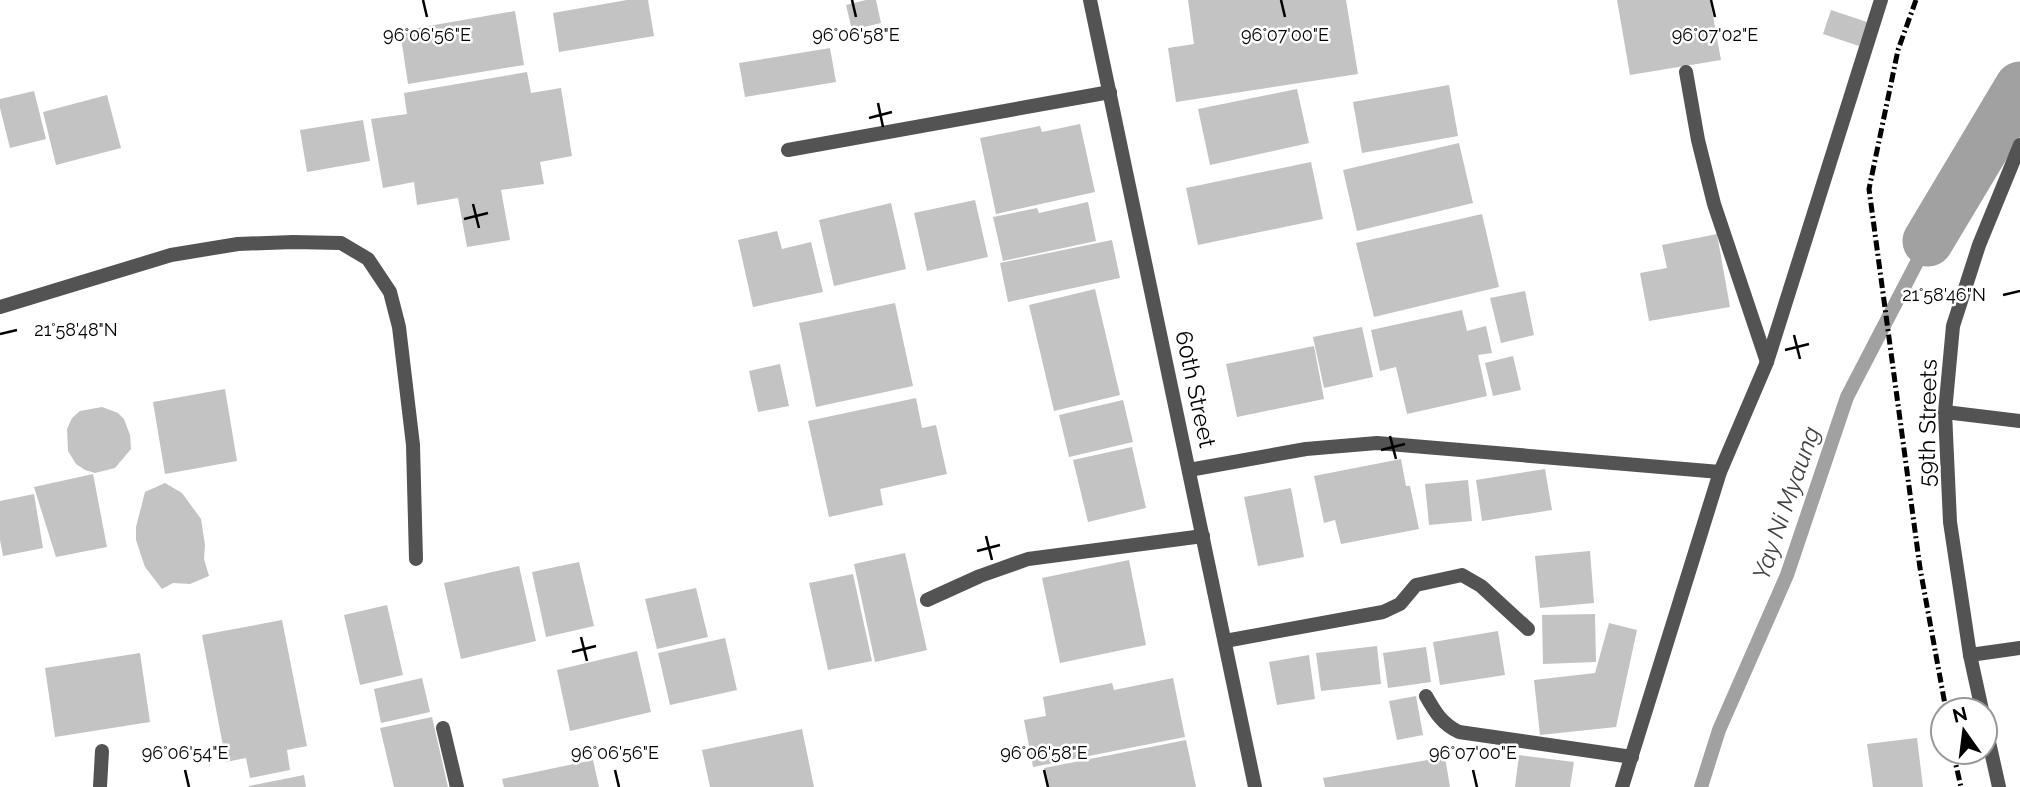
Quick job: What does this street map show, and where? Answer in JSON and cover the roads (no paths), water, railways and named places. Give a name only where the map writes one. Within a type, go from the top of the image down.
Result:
[{"type":"street","name":"60th Street","points":[[1090,0],[1255,787]]},
{"type":"street","points":[[1622,787],[1720,471],[1767,362],[1881,0]]},
{"type":"street","points":[[1686,72],[1698,141],[1714,204],[1767,362]]},
{"type":"street","points":[[788,150],[1110,92]]},
{"type":"street","name":"59th Streets","points":[[1979,696],[1950,522],[1945,412],[1953,326],[1979,245],[2020,145]]},
{"type":"street","points":[[0,307],[171,255],[238,244],[341,243],[369,259],[390,292],[398,327],[413,445],[416,559]]},
{"type":"street","points":[[1945,412],[2020,421]]},
{"type":"street","points":[[1189,470],[1306,449],[1377,443],[1720,471]]},
{"type":"street","points":[[927,600],[980,576],[1028,559],[1203,536]]},
{"type":"street","points":[[1225,640],[1383,612],[1399,604],[1416,585],[1462,575],[1481,586],[1528,629]]},
{"type":"street","points":[[1970,655],[2020,648]]},
{"type":"street","points":[[1426,696],[1436,715],[1447,726],[1459,732],[1632,757]]},
{"type":"street","points":[[443,728],[457,787]]},
{"type":"street","points":[[100,787],[103,751]]},
{"type":"street","points":[[1994,766],[1999,787]]},
{"type":"waterway","points":[[1928,241],[2020,87]]},
{"type":"waterway","name":"Yay Ni Myaung","points":[[1701,787],[1719,730],[1787,575],[1847,397],[1928,241]]},
{"type":"railway","points":[[1916,0],[1898,50],[1869,189],[1920,568],[1943,696]]},
{"type":"railway","points":[[1956,766],[1961,787]]}]
